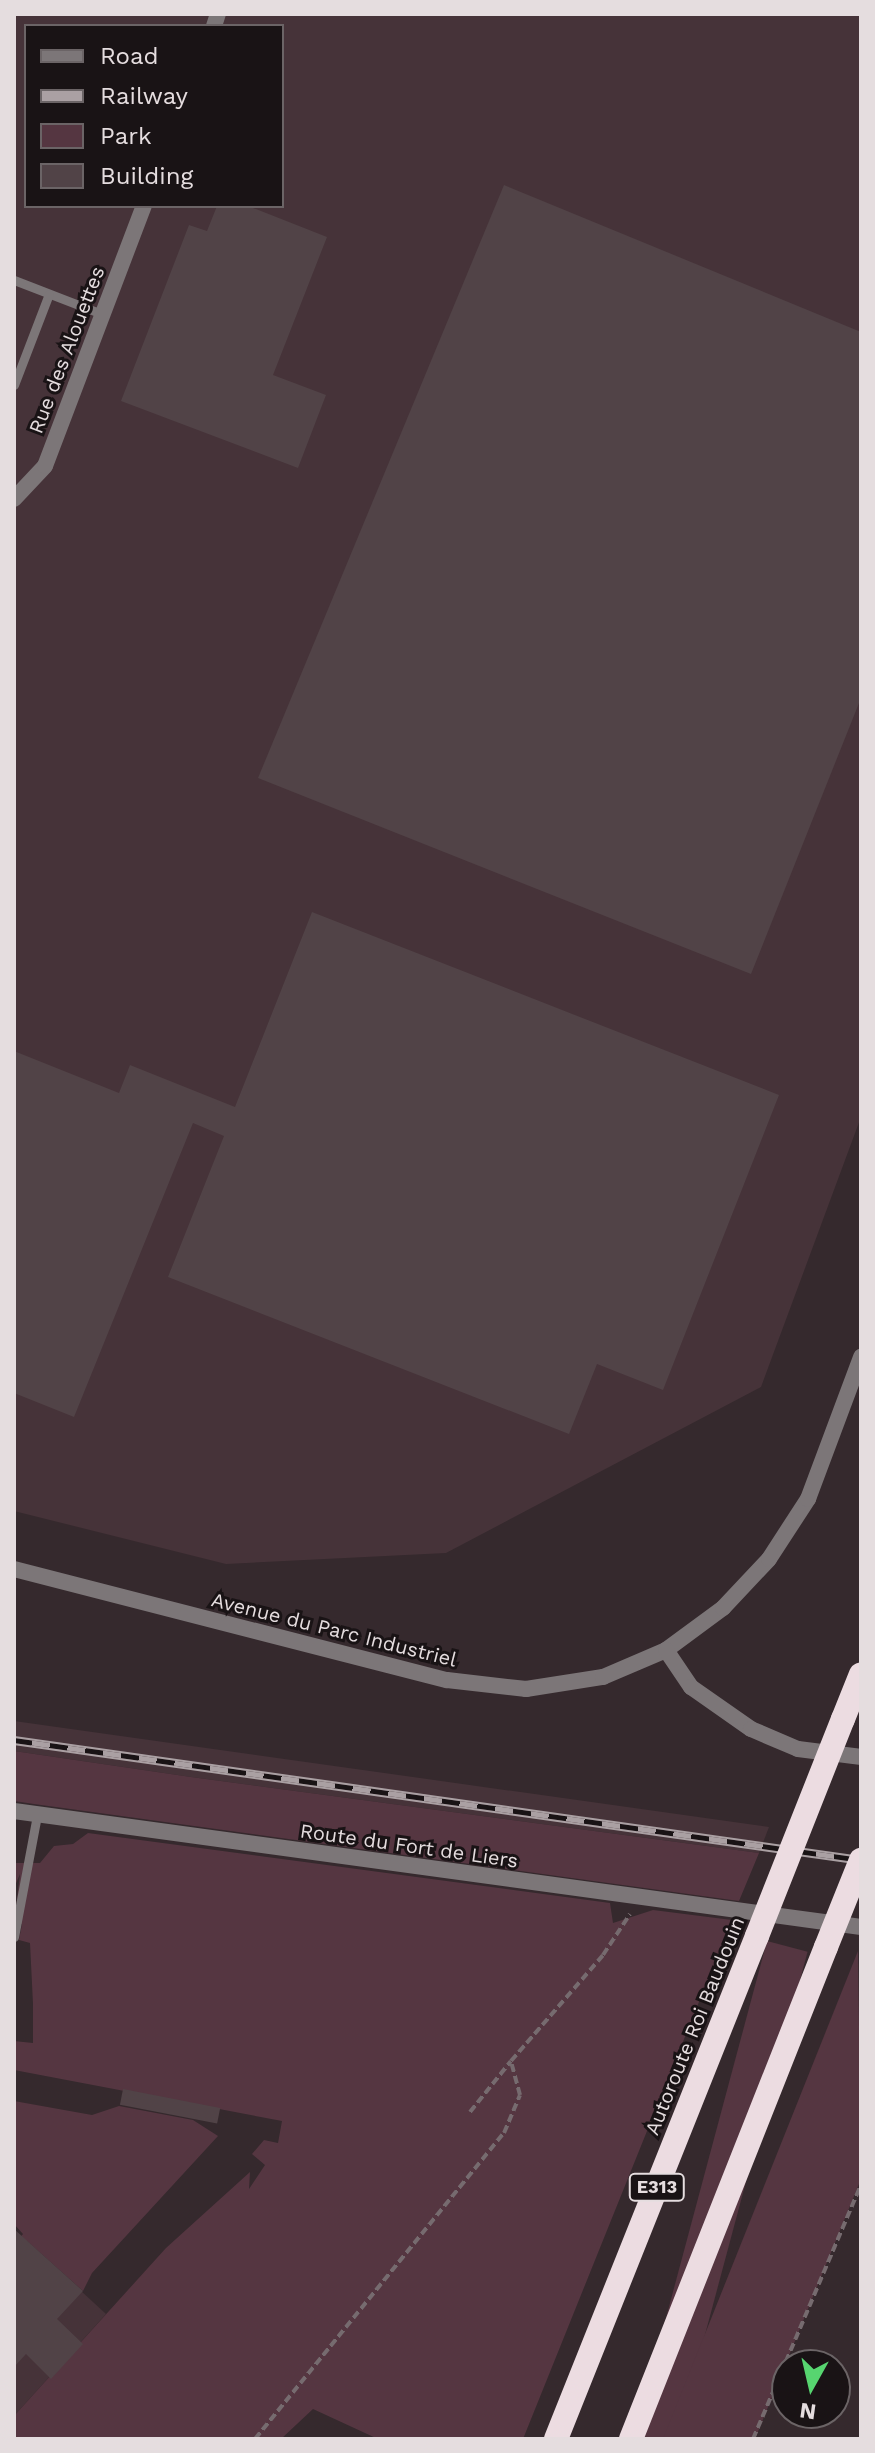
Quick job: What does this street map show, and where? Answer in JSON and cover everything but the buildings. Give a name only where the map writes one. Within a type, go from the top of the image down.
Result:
[{"type":"highway","name":"Autoroute Roi Baudouin","points":[[556,2439],[861,1674]]},
{"type":"highway","points":[[631,2439],[861,1860]]},
{"type":"street","name":"Rue des Alouettes","points":[[14,499],[45,466],[143,208]]},
{"type":"street","name":"Avenue du Parc Industriel","points":[[14,1569],[447,1680],[526,1689],[603,1677],[666,1650],[723,1608],[769,1559],[808,1499],[861,1357]]},
{"type":"street","points":[[666,1650],[691,1687],[751,1729],[798,1749],[861,1757]]},
{"type":"street","name":"Route du Fort de Liers","points":[[14,1811],[861,1927]]},
{"type":"lane","points":[[14,280],[102,314]]},
{"type":"lane","points":[[14,385],[49,294]]},
{"type":"lane","points":[[14,1937],[37,1815]]},
{"type":"path","points":[[470,2112],[627,1925],[635,1896]]},
{"type":"path","points":[[255,2439],[504,2133],[520,2095],[511,2061]]},
{"type":"path","points":[[753,2439],[861,2184]]},
{"type":"shaded area","points":[[14,14],[861,14],[861,1117],[761,1387],[446,1553],[226,1564],[14,1511]]},
{"type":"shaded area","points":[[14,1721],[769,1827],[759,1853],[191,1777],[14,1751]]},
{"type":"shaded area","points":[[27,2241],[106,2314],[14,2416],[14,2255]]},
{"type":"green space","points":[[14,1751],[759,1853],[739,1901],[14,1801]]},
{"type":"green space","points":[[88,1833],[610,1903],[613,1923],[653,1910],[732,1920],[523,2439],[378,2439],[313,2409],[281,2439],[14,2439],[14,2416],[166,2248],[250,2172],[249,2189],[265,2165],[252,2154],[264,2140],[278,2143],[282,2121],[14,2070],[14,2041],[33,2043],[33,2004],[30,1943],[19,1940],[22,1924],[14,1926],[20,1874],[14,1888],[14,1863],[40,1863],[54,1846],[73,1844]]},
{"type":"green space","points":[[767,1941],[808,1952],[677,2439],[634,2439]]},
{"type":"green space","points":[[858,1951],[861,2179],[792,2349],[771,2349],[771,2400],[755,2439],[663,2439]]},
{"type":"green space","points":[[14,2101],[92,2115],[119,2106],[193,2120],[218,2136],[92,2273],[83,2291],[27,2241],[14,2245],[23,2234],[14,2224]]},
{"type":"railway","points":[[14,1740],[861,1860]]}]
